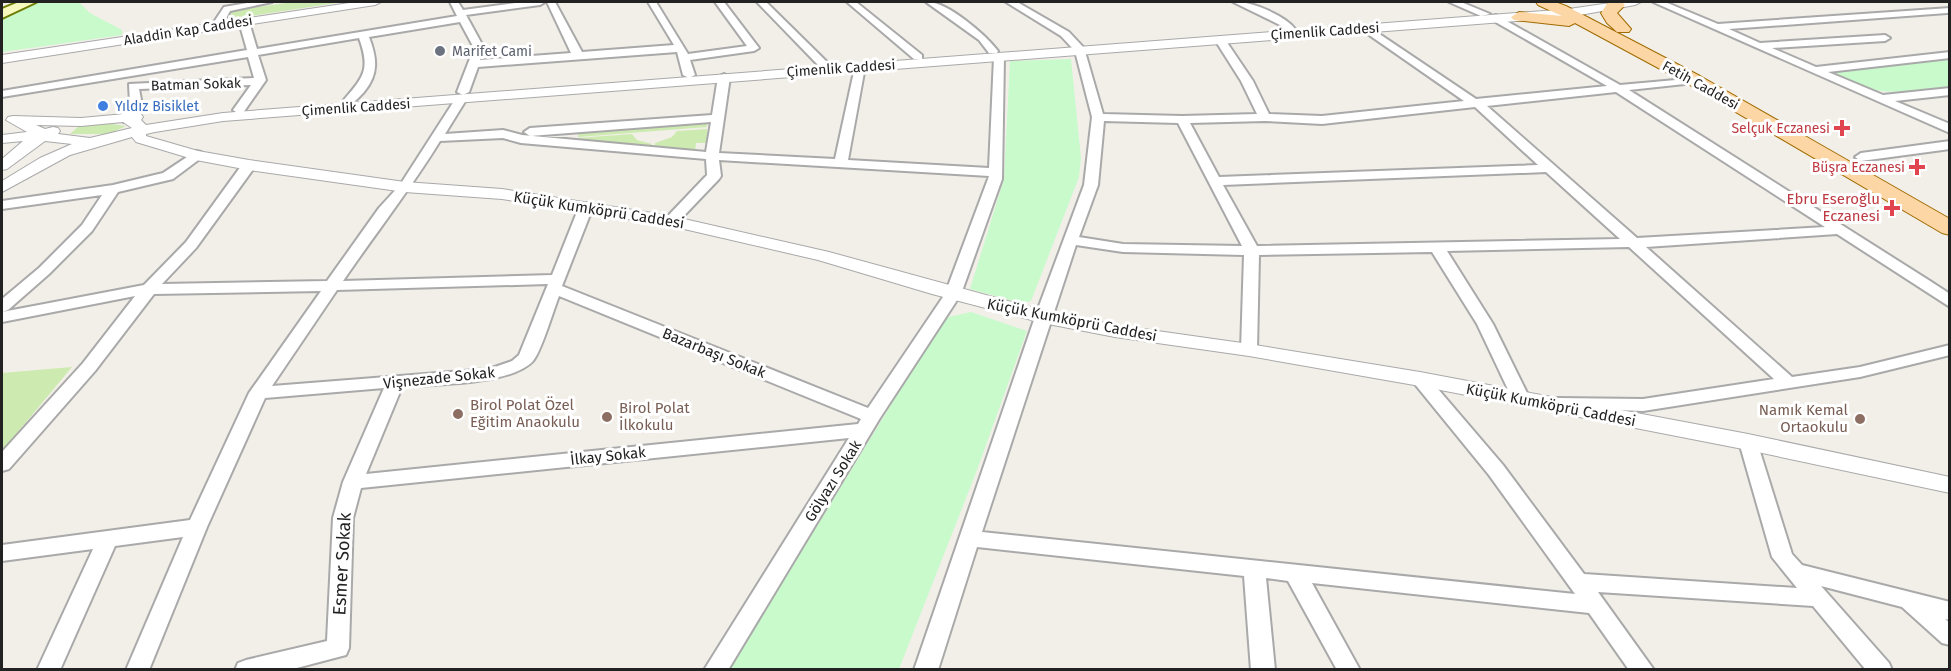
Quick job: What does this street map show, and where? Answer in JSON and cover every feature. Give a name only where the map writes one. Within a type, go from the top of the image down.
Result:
[{"type":"main road","points":[[2,8],[16,2]]},
{"type":"main road","points":[[2,14],[29,2]]},
{"type":"main road","points":[[1519,14],[1531,9],[1531,2]]},
{"type":"main road","name":"Fetih Caddesi","points":[[1543,2],[1576,7],[1694,80],[1950,228]]},
{"type":"main road","points":[[1519,14],[1614,30],[1609,13],[1612,7],[1617,5]]},
{"type":"main road","name":"Fetih Caddesi","points":[[1614,30],[1861,157],[1950,208]]},
{"type":"street","points":[[219,22],[227,9],[267,2]]},
{"type":"street","name":"Aladdin Kap Caddesi","points":[[2,55],[349,2]]},
{"type":"street","name":"Aladdin Kap Caddesi","points":[[2,60],[375,2]]},
{"type":"street","points":[[137,669],[197,527],[258,393],[384,211],[405,187],[461,96],[479,48],[454,2]]},
{"type":"street","points":[[2,94],[540,2]]},
{"type":"street","points":[[551,2],[576,53],[581,57]]},
{"type":"street","points":[[651,2],[683,53],[689,75]]},
{"type":"street","points":[[474,64],[754,48],[719,2]]},
{"type":"street","points":[[761,2],[824,64]]},
{"type":"street","points":[[851,2],[918,57]]},
{"type":"street","points":[[931,2],[983,38],[996,54]]},
{"type":"street","points":[[926,669],[1044,316],[1092,184],[1098,117],[1077,47],[1065,34],[1011,2]]},
{"type":"street","points":[[1238,2],[1286,24],[1290,29]]},
{"type":"street","points":[[1454,2],[1491,16],[1553,49],[1950,302]]},
{"type":"street","name":"Çimenlik Caddesi","points":[[81,122],[349,101],[461,96],[860,67],[1290,29],[1519,14],[1635,2]]},
{"type":"street","points":[[1658,2],[1720,27],[1950,129]]},
{"type":"street","points":[[1925,2],[1948,10]]},
{"type":"street","points":[[1720,27],[1948,10]]},
{"type":"street","name":"Çimenlik Caddesi","points":[[1077,47],[1220,40],[1491,16]]},
{"type":"street","points":[[238,110],[260,80],[244,22]]},
{"type":"street","points":[[1366,28],[1474,102],[1790,384]]},
{"type":"street","points":[[349,101],[366,85],[373,58],[363,34]]},
{"type":"street","points":[[1760,45],[1885,38]]},
{"type":"street","points":[[1220,40],[1247,81],[1265,117]]},
{"type":"street","name":"Çimenlik Caddesi","points":[[97,142],[195,121],[689,75],[918,57],[996,54]]},
{"type":"street","name":"Gölyazı Sokak","points":[[715,669],[868,423],[953,294],[995,179],[996,54]]},
{"type":"street","points":[[1815,70],[1950,55]]},
{"type":"street","points":[[840,165],[860,67]]},
{"type":"street","points":[[126,74],[133,87]]},
{"type":"street","points":[[671,221],[714,176],[712,156],[724,77]]},
{"type":"street","name":"Batman Sokak","points":[[124,118],[136,105],[133,87],[240,83],[260,80]]},
{"type":"street","points":[[1098,117],[1182,120],[1265,117],[1323,120],[1694,80]]},
{"type":"street","points":[[1881,99],[1950,91]]},
{"type":"street","points":[[7,117],[81,122]]},
{"type":"street","points":[[7,117],[38,132]]},
{"type":"street","points":[[2,136],[12,127],[7,117]]},
{"type":"street","name":"Küçük Kumköprü Caddesi","points":[[124,118],[137,121],[141,139],[196,155],[249,165],[405,187],[502,194],[671,221],[823,256],[953,294],[1115,331],[1250,350],[1420,379],[1748,442],[1950,484]]},
{"type":"street","points":[[435,138],[717,118]]},
{"type":"street","points":[[1182,120],[1217,181],[1252,251],[1250,350]]},
{"type":"street","points":[[163,146],[163,139],[167,134],[195,121]]},
{"type":"street","points":[[2,136],[38,132],[81,122]]},
{"type":"street","points":[[2,166],[26,146],[38,132]]},
{"type":"street","name":"Küçük Kumköprü Caddesi","points":[[38,132],[56,139],[97,142],[162,153],[196,155]]},
{"type":"street","points":[[503,134],[521,139],[712,156],[995,172]]},
{"type":"street","points":[[2,187],[45,161],[97,142]]},
{"type":"street","points":[[1861,157],[1950,145]]},
{"type":"street","points":[[2,205],[112,189],[168,176],[196,155]]},
{"type":"street","points":[[2,464],[89,367],[149,289],[191,245],[249,165]]},
{"type":"street","points":[[1217,181],[1550,168]]},
{"type":"street","points":[[2,307],[44,272],[87,228],[112,189]]},
{"type":"street","name":"Vişnezade Sokak","points":[[258,393],[491,374],[518,365],[527,357],[586,207]]},
{"type":"street","points":[[1071,240],[1123,248],[1252,251],[1633,243],[1838,230]]},
{"type":"street","points":[[1437,247],[1485,324],[1522,400],[1643,405],[1860,372],[1950,350]]},
{"type":"street","points":[[2,317],[149,289],[556,284]]},
{"type":"street","name":"Bazarbaşı Sokak","points":[[556,284],[868,423]]},
{"type":"street","points":[[1420,379],[1496,470],[1643,669]]},
{"type":"street","name":"Esmer Sokak","points":[[246,669],[338,648],[343,518],[353,482],[396,382]]},
{"type":"street","name":"İlkay Sokak","points":[[353,482],[868,423]]},
{"type":"street","points":[[1748,442],[1783,557],[1881,669]]},
{"type":"street","points":[[2,553],[197,527]]},
{"type":"street","points":[[970,539],[1597,605]]},
{"type":"street","points":[[48,669],[107,540]]},
{"type":"street","points":[[1254,569],[1263,669]]},
{"type":"street","points":[[1795,571],[1950,611]]},
{"type":"street","points":[[1295,573],[1349,669]]},
{"type":"street","points":[[1580,582],[1818,598]]},
{"type":"street","points":[[1907,600],[1950,636]]},
{"type":"green space","points":[[36,2],[79,2],[90,13],[122,30],[122,35],[2,52],[2,18]]},
{"type":"green space","points":[[292,2],[343,2],[225,20],[226,12]]},
{"type":"green space","points":[[1071,59],[1081,158],[1079,177],[1031,301],[1021,303],[970,289],[1004,179],[1010,61]]},
{"type":"green space","points":[[1949,59],[1949,87],[1933,89],[1903,92],[1874,90],[1846,81],[1831,72]]},
{"type":"green space","points":[[701,122],[707,124],[707,127],[578,137],[579,131]]},
{"type":"green space","points":[[105,123],[126,126],[109,134],[70,134],[79,126]]},
{"type":"green space","points":[[707,129],[707,143],[696,143],[695,152],[655,148],[655,143],[672,137],[677,131]]},
{"type":"green space","points":[[632,134],[637,140],[652,144],[651,148],[576,141],[577,138]]},
{"type":"green space","points":[[971,312],[1027,331],[977,470],[899,669],[729,670],[944,318]]},
{"type":"green space","points":[[72,367],[2,451],[2,373]]},
{"type":"place","name":"Marifet Cami","points":[[440,51]]},
{"type":"place","name":"Yıldız Bisiklet","points":[[103,106]]},
{"type":"place","name":"Selçuk Eczanesi","points":[[1842,128]]},
{"type":"place","name":"Büşra Eczanesi","points":[[1917,167]]},
{"type":"place","name":"Ebru Eseroğlu Eczanesi","points":[[1892,208]]},
{"type":"place","name":"Birol Polat Özel Eğitim Anaokulu","points":[[458,414]]},
{"type":"place","name":"Birol Polat İlkokulu","points":[[607,417]]},
{"type":"place","name":"Namık Kemal Ortaokulu","points":[[1860,419]]}]
